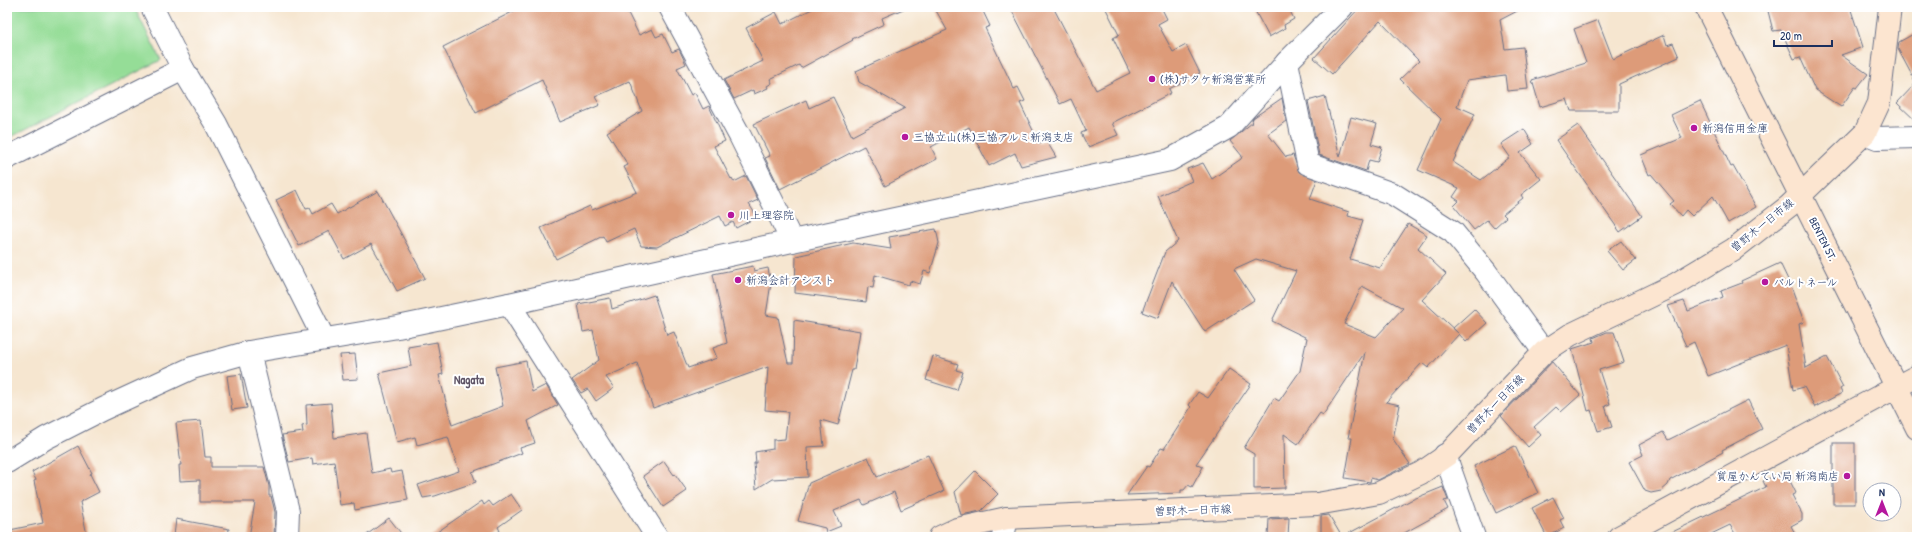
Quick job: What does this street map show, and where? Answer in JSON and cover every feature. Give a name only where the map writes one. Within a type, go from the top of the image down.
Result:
[{"type":"main road","name":"BENTEN ST.","points":[[1706,7],[1917,428]]},
{"type":"main road","name":"曽野木一日市線","points":[[940,537],[957,529],[1005,527],[1317,504],[1379,493],[1421,473],[1445,455],[1544,352],[1570,335],[1676,284],[1734,249],[1788,206],[1865,133],[1879,103],[1890,7]]},
{"type":"main road","points":[[1619,537],[1917,376]]},
{"type":"street","points":[[152,7],[183,69],[216,124],[324,339]]},
{"type":"street","points":[[670,7],[740,136],[792,241]]},
{"type":"street","points":[[7,462],[46,438],[91,415],[192,368],[249,352],[398,327],[509,304],[792,241],[1170,160],[1229,126],[1287,62],[1342,7]]},
{"type":"street","points":[[1287,62],[1308,164],[1393,194],[1453,232],[1486,272],[1544,352]]},
{"type":"street","points":[[7,158],[183,69]]},
{"type":"street","points":[[1865,133],[1877,138],[1917,137]]},
{"type":"street","points":[[509,304],[657,537]]},
{"type":"street","points":[[249,352],[288,511],[287,537]]},
{"type":"street","points":[[1445,455],[1474,537]]},
{"type":"green space","points":[[7,7],[134,7],[161,60],[7,139]]},
{"type":"building","points":[[522,7],[625,7],[639,35],[652,29],[656,37],[663,34],[672,52],[679,49],[686,64],[677,68],[691,95],[695,93],[703,109],[709,106],[725,141],[714,146],[731,179],[732,178],[734,182],[746,176],[758,200],[749,204],[757,217],[736,228],[733,222],[725,226],[720,216],[657,247],[641,246],[634,229],[606,242],[603,236],[556,259],[541,228],[590,206],[592,210],[637,192],[624,167],[628,165],[607,132],[642,111],[630,81],[595,97],[600,105],[560,122],[542,80],[476,113],[443,47]]},
{"type":"building","points":[[816,7],[908,7],[882,18],[884,24],[852,39],[853,40],[801,68],[799,65],[770,79],[772,83],[767,86],[768,88],[754,94],[753,90],[734,99],[724,80],[763,61],[746,28],[776,12],[782,24]]},
{"type":"building","points":[[934,7],[981,7],[990,26],[985,28],[1014,89],[1018,87],[1025,101],[1020,103],[1039,143],[1046,140],[1056,157],[1021,166],[1015,153],[989,166],[969,127],[931,147],[937,159],[885,186],[864,146],[780,189],[765,158],[770,156],[754,124],[806,100],[809,108],[833,97],[852,136],[905,108],[859,82],[856,71],[947,30]]},
{"type":"building","points":[[1010,7],[1053,7],[1096,90],[1130,73],[1113,38],[1119,35],[1105,7],[1161,7],[1167,19],[1158,24],[1173,52],[1186,45],[1200,73],[1169,89],[1171,93],[1112,123],[1118,135],[1088,147],[1081,133],[1086,131],[1071,99],[1060,104]]},
{"type":"building","points":[[1253,7],[1288,7],[1294,19],[1284,25],[1285,28],[1269,37]]},
{"type":"building","points":[[1360,7],[1525,7],[1500,20],[1505,49],[1523,47],[1528,89],[1507,91],[1505,75],[1467,80],[1457,106],[1475,114],[1453,162],[1481,180],[1510,157],[1501,144],[1524,129],[1533,144],[1520,153],[1541,179],[1521,195],[1523,198],[1503,214],[1506,217],[1494,228],[1487,220],[1474,230],[1454,206],[1459,201],[1453,197],[1459,188],[1418,170],[1441,119],[1400,79],[1419,61],[1380,21],[1332,74],[1314,58]]},
{"type":"building","points":[[1767,7],[1850,7],[1863,47],[1841,55],[1868,74],[1857,88],[1855,87],[1841,107],[1815,90],[1800,57],[1794,59],[1781,30],[1773,31]]},
{"type":"building","points":[[1598,20],[1613,59],[1664,35],[1667,45],[1673,43],[1679,57],[1619,84],[1619,111],[1571,111],[1567,99],[1540,107],[1532,80],[1586,63],[1574,29]]},
{"type":"building","points":[[1917,32],[1917,122],[1897,103],[1916,83],[1898,49],[1899,42]]},
{"type":"building","points":[[1325,96],[1340,157],[1351,117],[1377,124],[1371,144],[1382,147],[1377,162],[1369,160],[1366,171],[1319,155],[1308,101]]},
{"type":"building","points":[[1282,98],[1286,121],[1268,134],[1286,157],[1293,155],[1299,172],[1317,180],[1310,199],[1349,212],[1348,216],[1363,220],[1350,259],[1380,268],[1408,224],[1427,235],[1418,248],[1446,274],[1422,300],[1458,333],[1453,328],[1474,309],[1487,323],[1466,342],[1459,334],[1428,368],[1422,363],[1386,402],[1400,405],[1393,439],[1410,464],[1378,480],[1371,478],[1370,482],[1345,478],[1352,438],[1348,438],[1365,352],[1323,415],[1320,413],[1298,444],[1284,434],[1285,488],[1254,489],[1254,454],[1244,448],[1274,398],[1279,401],[1300,371],[1307,338],[1272,321],[1296,271],[1256,259],[1234,269],[1254,300],[1205,332],[1172,281],[1158,318],[1142,312],[1165,252],[1178,241],[1158,196],[1192,181],[1187,169],[1203,163],[1212,179],[1241,159],[1242,156],[1230,141],[1253,122],[1253,118]],"holes":[[[1362,286],[1403,308],[1376,337],[1344,324]]]},
{"type":"building","points":[[1700,101],[1731,167],[1733,166],[1756,207],[1728,223],[1713,196],[1692,216],[1686,210],[1681,216],[1670,204],[1674,201],[1651,174],[1649,175],[1641,155],[1682,138],[1671,115]]},
{"type":"building","points":[[1578,125],[1642,216],[1620,232],[1556,140]]},
{"type":"building","points":[[297,190],[306,209],[310,208],[313,214],[331,204],[337,214],[378,191],[425,278],[397,291],[371,244],[344,259],[329,231],[299,246],[276,200]]},
{"type":"building","points":[[936,229],[939,243],[930,273],[924,271],[920,284],[910,281],[909,285],[875,275],[873,288],[868,287],[866,302],[795,293],[796,256],[853,243],[891,249],[889,237]]},
{"type":"building","points":[[1621,241],[1636,260],[1623,270],[1607,251]]},
{"type":"building","points":[[1780,263],[1791,286],[1804,322],[1799,324],[1806,368],[1827,357],[1843,387],[1840,389],[1842,393],[1815,407],[1804,387],[1793,390],[1786,345],[1708,376],[1694,342],[1686,346],[1668,306],[1684,301],[1688,311],[1723,297],[1721,291],[1742,283],[1741,281]]},
{"type":"building","points":[[753,266],[754,271],[768,268],[771,283],[766,315],[778,317],[788,363],[793,363],[794,320],[860,331],[854,370],[852,370],[838,425],[821,420],[824,446],[807,447],[808,477],[772,479],[756,489],[754,463],[756,463],[755,452],[773,449],[773,440],[785,439],[788,412],[765,410],[768,367],[653,408],[637,363],[606,377],[614,388],[596,401],[588,389],[581,393],[572,380],[599,360],[593,330],[583,332],[578,304],[610,298],[612,309],[654,295],[667,335],[674,332],[688,368],[717,358],[713,348],[727,343],[713,274]]},
{"type":"building","points":[[1607,332],[1614,332],[1624,362],[1599,370],[1610,404],[1605,406],[1612,427],[1598,431],[1591,410],[1588,411],[1572,349],[1594,342],[1593,338]]},
{"type":"building","points":[[437,342],[443,374],[439,375],[452,425],[503,406],[495,367],[526,361],[532,392],[546,385],[558,405],[528,421],[535,443],[520,448],[522,453],[472,472],[476,482],[435,496],[423,498],[418,485],[459,471],[448,437],[417,445],[415,437],[397,442],[379,373],[411,366],[408,347]]},
{"type":"building","points":[[355,354],[358,379],[343,380],[340,355]]},
{"type":"building","points":[[933,356],[958,364],[956,370],[963,372],[957,390],[926,380]]},
{"type":"building","points":[[1552,362],[1580,395],[1561,412],[1556,407],[1534,427],[1541,435],[1528,447],[1501,416]]},
{"type":"building","points":[[1229,369],[1251,384],[1196,464],[1203,467],[1192,487],[1188,485],[1184,490],[1181,490],[1181,493],[1127,495],[1147,466],[1149,467],[1161,448],[1164,449],[1191,407],[1189,405],[1198,392],[1208,398]]},
{"type":"building","points":[[241,374],[247,408],[232,410],[227,376]]},
{"type":"building","points":[[1748,400],[1762,429],[1722,450],[1723,452],[1670,480],[1668,485],[1661,491],[1651,493],[1645,491],[1629,462],[1643,455],[1639,445],[1663,432],[1668,440]]},
{"type":"building","points":[[331,403],[334,438],[366,433],[372,473],[390,469],[391,473],[402,471],[408,500],[355,510],[354,503],[340,505],[334,461],[313,464],[312,458],[289,462],[282,435],[303,432],[302,426],[307,425],[306,405]]},
{"type":"building","points":[[201,421],[205,457],[211,457],[211,467],[264,467],[269,486],[269,496],[271,496],[275,512],[274,537],[249,537],[255,502],[200,502],[200,480],[180,481],[179,465],[181,465],[176,423]]},
{"type":"building","name":"質屋かんてい局 新潟南店","points":[[1833,443],[1855,443],[1855,504],[1833,504]]},
{"type":"building","points":[[78,446],[92,473],[90,474],[99,492],[80,502],[87,535],[77,537],[11,537],[10,530],[43,523],[34,481],[36,480],[32,472]]},
{"type":"building","points":[[1515,446],[1538,493],[1496,513],[1474,466]]},
{"type":"building","points":[[928,455],[944,491],[901,510],[894,492],[864,505],[861,500],[834,511],[841,526],[826,532],[825,528],[798,521],[809,483],[868,457],[877,477]]},
{"type":"building","points":[[664,461],[687,491],[663,507],[643,476]]},
{"type":"building","points":[[975,471],[998,494],[981,511],[961,515],[955,492]]},
{"type":"building","points":[[1785,471],[1796,493],[1792,495],[1802,514],[1802,520],[1791,526],[1797,537],[1737,537],[1730,525],[1705,537],[1662,537],[1766,487],[1763,481]]},
{"type":"building","points":[[1443,487],[1448,500],[1444,501],[1448,509],[1397,537],[1342,537],[1411,500]]},
{"type":"building","points":[[511,494],[522,510],[498,527],[500,531],[491,537],[430,537],[482,501],[484,505],[489,501],[493,506]]},
{"type":"building","points":[[1553,497],[1564,518],[1560,520],[1564,528],[1547,537],[1532,508]]},
{"type":"building","points":[[1329,515],[1342,537],[1321,537],[1321,516]]},
{"type":"building","points":[[389,518],[404,537],[364,537]]},
{"type":"building","points":[[1289,518],[1288,537],[1268,537],[1269,519]]},
{"type":"building","points":[[176,519],[229,529],[228,537],[174,536]]},
{"type":"place","name":"(株)サタケ新潟営業所","points":[[1152,79]]},
{"type":"place","name":"新潟信用金庫","points":[[1694,128]]},
{"type":"place","name":"三協立山(株)三協アルミ新潟支店","points":[[905,137]]},
{"type":"place","name":"川上理容院","points":[[731,215]]},
{"type":"place","name":"新潟会計アシスト","points":[[738,280]]},
{"type":"place","name":"バルトネール","points":[[1765,282]]},
{"type":"place","name":"質屋かんてい局 新潟南店","points":[[1847,476]]},
{"type":"district","name":"Nagata","points":[[469,379]]}]
